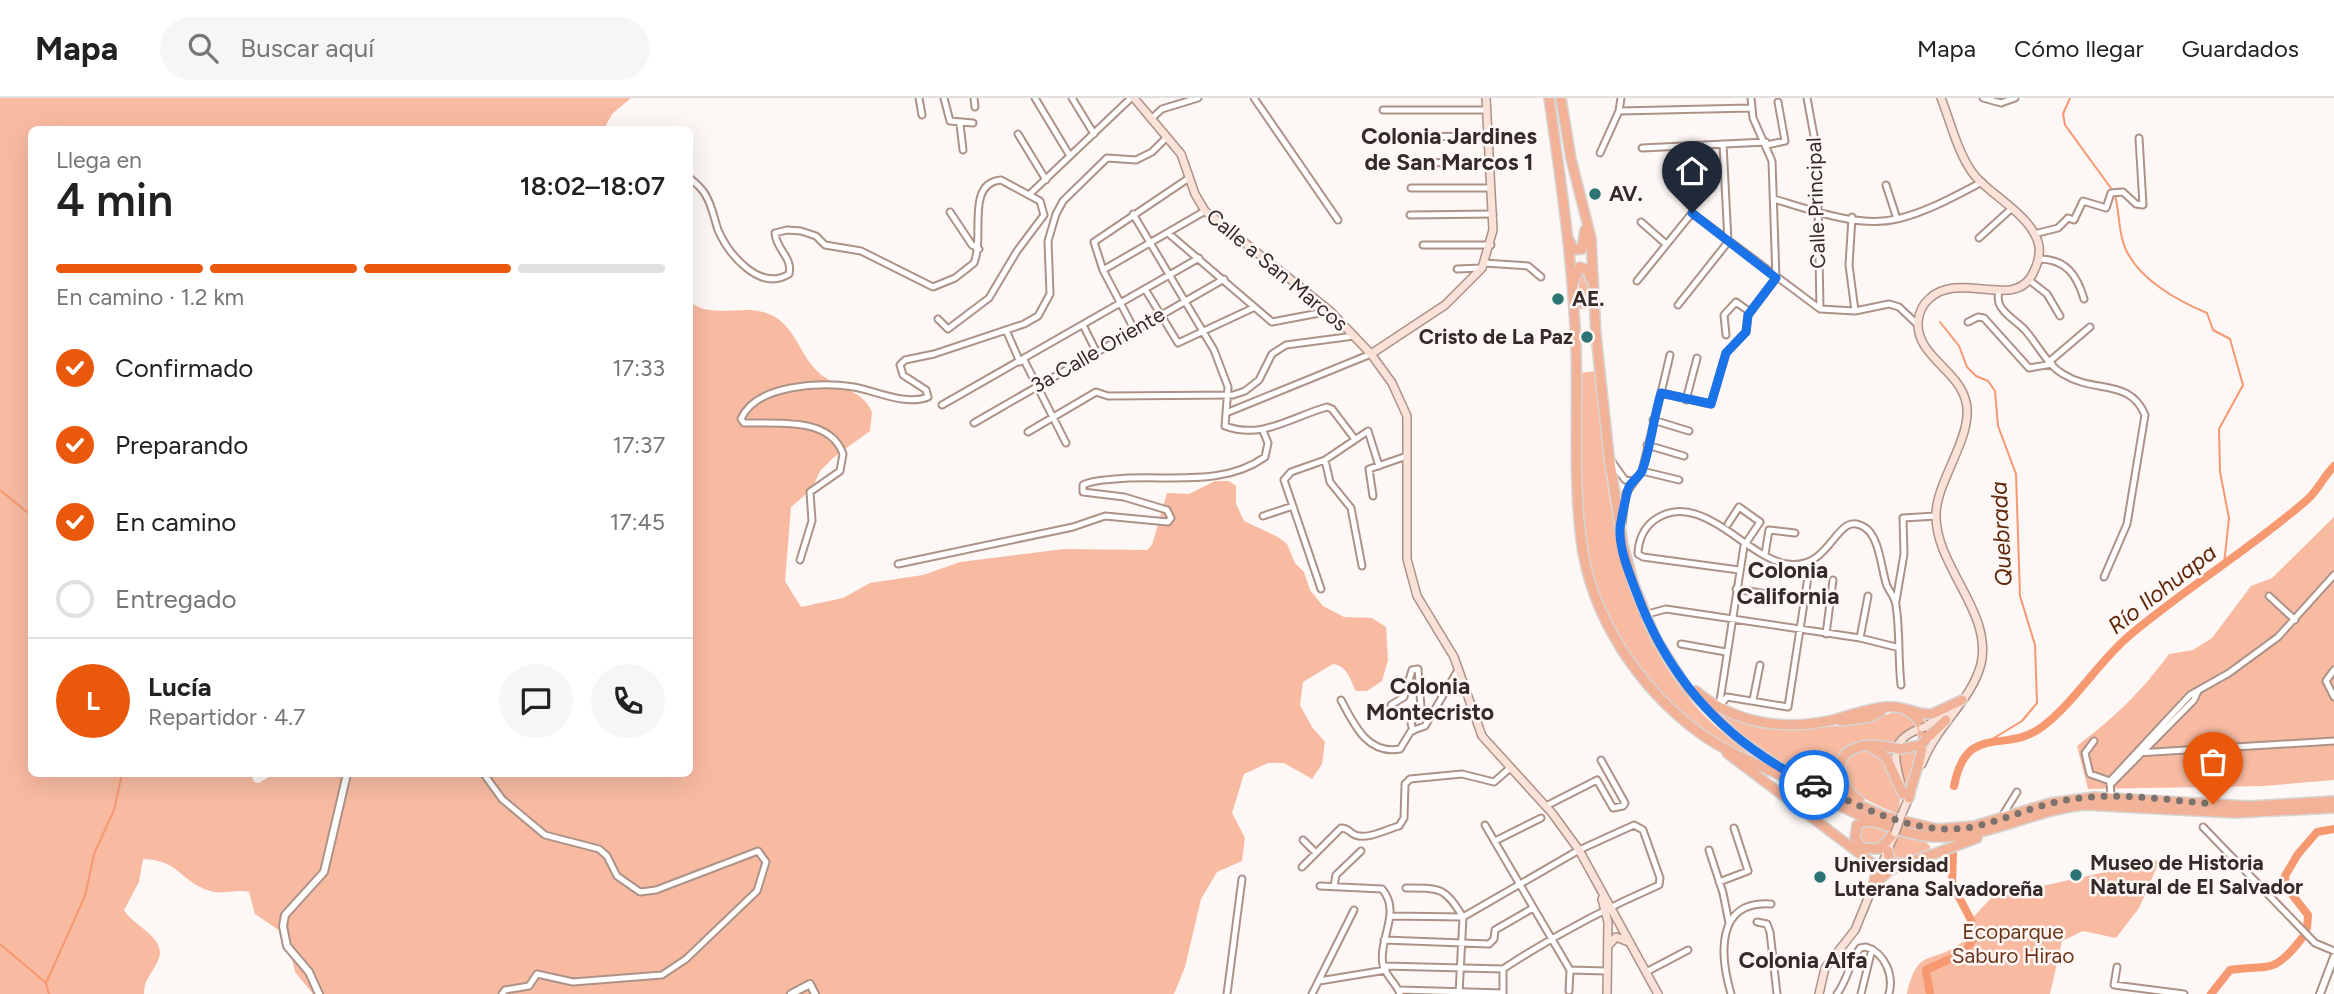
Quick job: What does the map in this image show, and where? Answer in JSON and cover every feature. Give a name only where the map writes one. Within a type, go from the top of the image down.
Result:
[{"type":"highway","points":[[1549,98],[1572,290],[1580,530],[1588,573],[1609,628],[1634,667],[1658,695],[1702,735],[1870,861],[1876,871],[1873,887]]},
{"type":"highway","points":[[1561,98],[1571,159],[1584,203],[1593,257],[1594,294],[1610,458],[1620,528],[1628,566],[1644,615],[1665,656],[1687,688],[1715,718],[1763,758],[1788,773],[1887,821]]},
{"type":"highway","points":[[1565,222],[1571,247],[1582,249],[1585,238],[1584,203]]},
{"type":"highway","points":[[1572,290],[1577,270],[1584,267],[1589,273],[1594,294]]},
{"type":"highway","points":[[1665,656],[1695,690],[1719,707],[1741,718],[1775,725],[1805,725],[1900,706],[1931,715],[1964,698]]},
{"type":"highway","points":[[1843,717],[1882,710],[1910,712],[1924,730],[1906,796]]},
{"type":"highway","points":[[1832,720],[1852,721],[1882,710]]},
{"type":"highway","points":[[1887,821],[1854,797],[1842,780],[1840,765],[1844,756],[1854,748],[1865,746],[1897,748],[1923,742],[1945,720]]},
{"type":"highway","points":[[1702,735],[1924,836],[1966,836],[2065,807],[2096,804],[2235,813],[2334,808]]},
{"type":"highway","points":[[1865,746],[1886,757],[1906,796]]},
{"type":"highway","points":[[1894,833],[1878,850],[1864,849],[1856,841],[1855,830],[1861,822],[1887,821],[1937,829],[1968,827],[2050,803],[2111,797],[2249,806],[2334,801]]},
{"type":"highway","points":[[1873,887],[1890,870],[2013,823]]},
{"type":"highway","points":[[1888,851],[1889,860],[1894,864],[1929,853],[1933,846],[1924,836]]},
{"type":"main road","name":"Calle a San Marcos","points":[[1132,98],[1181,154],[1205,211],[1330,311],[1371,354],[1403,405],[1407,416],[1406,531],[1410,578],[1422,607],[1454,657],[1482,736],[1546,806],[1579,850],[1601,891],[1606,907]]},
{"type":"main road","points":[[1371,354],[1445,305],[1483,266],[1491,245],[1493,214],[1486,98]]},
{"type":"main road","points":[[1819,994],[1825,968],[1855,930],[1888,851],[1906,796],[1927,751],[1945,720],[1964,698],[1980,667],[1982,645],[1976,621],[1941,538],[1936,516],[1942,484],[1964,430],[1967,410],[1961,388],[1924,345],[1918,325],[1927,300],[1949,286],[1999,291],[2019,287],[2029,280],[2039,259],[2039,247],[2034,234],[1973,173],[1959,146],[1941,98]]},
{"type":"main road","points":[[1906,796],[1895,760],[1898,743],[1903,736],[1924,727],[1964,698]]},
{"type":"main road","points":[[1606,907],[1648,971],[1658,994]]},
{"type":"main road","points":[[1606,907],[1607,994]]},
{"type":"main road","points":[[1608,946],[1616,937],[1629,943]]},
{"type":"street","points":[[919,98],[922,115]]},
{"type":"street","points":[[944,98],[950,121],[960,124],[973,123]]},
{"type":"street","points":[[974,98],[975,107]]},
{"type":"street","points":[[1035,98],[1070,156]]},
{"type":"street","points":[[1072,98],[1094,134]]},
{"type":"street","points":[[1030,194],[1132,98]]},
{"type":"street","points":[[1152,118],[1162,109],[1198,98]]},
{"type":"street","points":[[1254,98],[1338,220]]},
{"type":"street","points":[[1600,153],[1619,111],[1621,98]]},
{"type":"street","points":[[1661,393],[1711,404],[1726,353],[1746,332],[1751,311],[1776,278],[1772,161],[1751,108],[1751,98]]},
{"type":"street","name":"Calle Principal","points":[[1807,98],[1816,142],[1820,309]]},
{"type":"street","points":[[1983,98],[2015,98]]},
{"type":"street","points":[[1642,148],[1785,141],[1779,102]]},
{"type":"street","points":[[1619,111],[1751,108]]},
{"type":"street","points":[[1383,110],[1487,110]]},
{"type":"street","points":[[960,124],[963,150]]},
{"type":"street","points":[[1018,134],[1046,180]]},
{"type":"street","points":[[1392,137],[1489,136]]},
{"type":"street","points":[[800,561],[813,517],[809,506],[810,492],[840,471],[844,459],[842,449],[815,428],[780,422],[744,423],[741,419],[747,409],[768,393],[826,386],[852,387],[920,400],[928,397],[929,392],[903,375],[900,365],[905,360],[934,354],[1031,320],[1047,303],[1052,285],[1048,241],[1063,201],[1107,158],[1136,160],[1152,152],[1167,137]]},
{"type":"street","points":[[2034,234],[2058,228],[2068,218],[2074,220],[2083,201],[2101,209],[2106,208],[2115,192],[2143,205],[2139,138]]},
{"type":"street","points":[[1678,304],[1728,242],[1724,144]]},
{"type":"street","points":[[1408,163],[1490,162]]},
{"type":"street","points":[[1134,329],[1103,270],[1094,242],[1189,178]]},
{"type":"street","points":[[693,181],[705,194],[719,232],[734,257],[766,279],[784,277],[790,269],[790,263],[776,240],[778,230],[816,236],[825,246],[861,251],[933,287],[955,278],[974,263],[979,249],[977,199],[988,185],[1000,180],[1030,194],[1044,207],[1044,215],[989,298],[948,330],[938,319]]},
{"type":"street","points":[[1774,200],[1819,212],[1879,221],[1896,219],[1931,207],[1982,182]]},
{"type":"street","points":[[1886,185],[1896,219]]},
{"type":"street","points":[[1411,188],[1491,188]]},
{"type":"street","points":[[1979,237],[2011,209]]},
{"type":"street","points":[[1103,270],[1205,211]]},
{"type":"street","points":[[950,212],[972,245],[979,249]]},
{"type":"street","points":[[1637,281],[1691,213],[1820,309],[1855,311],[1895,305],[1918,325]]},
{"type":"street","points":[[1133,214],[1214,350],[1228,395],[1225,426],[1249,432],[1263,430],[1327,407],[1332,409],[1354,438]]},
{"type":"street","points":[[1410,215],[1493,214]]},
{"type":"street","points":[[1852,217],[1849,265],[1855,311]]},
{"type":"street","points":[[1641,222],[1666,244]]},
{"type":"street","points":[[1168,233],[1224,279],[1253,308],[1276,323],[1330,311]]},
{"type":"street","points":[[1423,245],[1491,245]]},
{"type":"street","points":[[942,405],[1199,258]]},
{"type":"street","points":[[2039,259],[2059,261],[2068,266],[2084,299]]},
{"type":"street","points":[[1457,270],[1483,266],[1528,266],[1541,278]]},
{"type":"street","name":"3a Calle Oriente","points":[[974,423],[1224,279]]},
{"type":"street","points":[[2029,280],[2047,294],[2060,316]]},
{"type":"street","points":[[1145,289],[1178,343],[1253,308]]},
{"type":"street","points":[[1999,291],[1998,302],[2004,311],[2063,374],[2086,386],[2120,389],[2140,404],[2145,415],[2127,524],[2104,577]]},
{"type":"street","points":[[1726,335],[1724,315],[1736,302],[1751,311]]},
{"type":"street","points":[[1968,322],[1978,317],[1984,318],[2029,368],[2051,362],[2090,327]]},
{"type":"street","points":[[1083,325],[1096,351]]},
{"type":"street","points":[[1006,330],[1066,443]]},
{"type":"street","points":[[1028,432],[1099,391],[1108,396],[1228,395],[1245,391],[1259,380],[1272,354],[1286,345],[1354,337]]},
{"type":"street","points":[[1226,413],[1371,354]]},
{"type":"street","points":[[1620,528],[1626,494],[1642,471],[1670,355]]},
{"type":"street","points":[[1686,400],[1697,358]]},
{"type":"street","points":[[1653,420],[1689,431]]},
{"type":"street","points":[[898,564],[1073,527],[1105,516],[1168,522],[1171,518],[1167,510],[1124,497],[1091,495],[1083,492],[1083,485],[1133,477],[1199,478],[1223,474],[1265,457],[1268,443],[1263,430]]},
{"type":"street","points":[[1321,589],[1285,485],[1287,475],[1325,460],[1354,438],[1369,432],[1379,466]]},
{"type":"street","points":[[1647,445],[1684,456]]},
{"type":"street","points":[[1373,496],[1368,471],[1407,456]]},
{"type":"street","points":[[1610,458],[1625,480],[1633,481]]},
{"type":"street","points":[[1325,460],[1327,477],[1351,508],[1362,566]]},
{"type":"street","points":[[1642,471],[1679,480]]},
{"type":"street","points":[[1263,516],[1293,506]]},
{"type":"street","points":[[1719,707],[1739,570],[1746,542],[1760,522],[1739,507],[1728,524]]},
{"type":"street","points":[[1739,570],[1638,554],[1640,540],[1651,523],[1678,512],[1699,516],[1782,564],[1810,564],[1818,559],[1842,529],[1849,524],[1863,525],[1870,531],[1887,586],[1896,601]]},
{"type":"street","points":[[1901,685],[1896,647],[1896,601],[1904,554],[1903,518],[1936,516]]},
{"type":"street","points":[[1765,554],[1769,530],[1795,533]]},
{"type":"street","points":[[1719,707],[1727,697],[1788,707],[1810,564]]},
{"type":"street","points":[[2110,783],[2194,700],[2198,691],[2264,648],[2295,620],[2334,575]]},
{"type":"street","points":[[1826,634],[1833,580]]},
{"type":"street","points":[[1736,589],[1804,600]]},
{"type":"street","points":[[1860,638],[1868,596]]},
{"type":"street","points":[[2269,596],[2295,620]]},
{"type":"street","points":[[1644,615],[1666,609],[1860,638],[1896,647]]},
{"type":"street","points":[[1681,644],[1726,652]]},
{"type":"street","points":[[1753,700],[1760,665]]},
{"type":"street","points":[[1391,705],[1404,697],[1412,670],[1418,669],[1421,708],[1411,723],[1413,731]]},
{"type":"street","points":[[1341,700],[1365,741],[1395,750],[1403,746],[1413,731],[1425,726],[1458,670]]},
{"type":"street","points":[[2334,670],[2326,681],[2334,697]]},
{"type":"street","points":[[2094,741],[2084,753],[2087,768],[2090,774],[2110,783]]},
{"type":"street","points":[[2141,753],[2334,741]]},
{"type":"street","points":[[1546,806],[1597,780],[1613,808],[1623,806],[1625,803],[1601,760]]},
{"type":"street","points":[[1302,867],[1341,828],[1346,828],[1356,835],[1367,836],[1399,825],[1404,818],[1405,784],[1410,779],[1462,774],[1494,782],[1510,768]]},
{"type":"street","points":[[319,994],[309,972],[286,946],[283,926],[285,915],[324,872],[346,777]]},
{"type":"street","points":[[487,777],[502,799],[545,835],[598,849],[607,856],[617,876],[640,892],[656,890],[758,851],[766,862],[757,891],[686,959],[662,975],[573,982],[543,973],[537,974],[529,986],[505,990],[502,994]]},
{"type":"street","points":[[2110,783],[2111,797]]},
{"type":"street","points":[[2000,819],[2017,792]]},
{"type":"street","points":[[1495,841],[1541,818]]},
{"type":"street","points":[[1485,825],[1570,970],[1569,991]]},
{"type":"street","points":[[1319,981],[1385,968],[1503,969],[1550,938],[1606,907],[1659,885],[1660,878],[1640,826],[1634,825],[1579,850],[1521,886],[1463,917],[1390,916]]},
{"type":"street","points":[[2203,827],[2315,943],[2334,954],[2320,994]]},
{"type":"street","points":[[1719,881],[1748,871],[1734,828]]},
{"type":"street","points":[[1303,840],[1316,853]]},
{"type":"street","points":[[1709,850],[1728,923],[1723,954],[1731,994]]},
{"type":"street","points":[[1334,886],[1336,875],[1361,851]]},
{"type":"street","points":[[1227,994],[1242,878]]},
{"type":"street","points":[[1320,886],[1382,888],[1390,901],[1388,934],[1384,940],[1385,968],[1400,992],[1503,994],[1503,969]]},
{"type":"street","points":[[1406,888],[1440,889],[1448,894],[1463,917],[1459,993]]},
{"type":"street","points":[[1728,923],[1741,910],[1759,904],[1772,904]]},
{"type":"street","points":[[1384,940],[1492,942],[1495,930],[1533,908]]},
{"type":"street","points":[[1312,994],[1353,911]]},
{"type":"street","points":[[1756,922],[1768,924],[1777,994]]},
{"type":"street","points":[[1837,994],[1848,978],[1851,960],[1860,948],[1872,949],[1884,960],[1888,968],[1889,994]]},
{"type":"street","points":[[1861,994],[1872,949]]},
{"type":"street","points":[[1648,971],[1688,950]]},
{"type":"street","points":[[2117,967],[2114,985],[2184,994]]},
{"type":"street","points":[[1570,970],[1607,971]]},
{"type":"street","points":[[791,994],[810,984],[815,994]]},
{"type":"green space","points":[[0,98],[631,98],[612,114],[606,126],[28,126],[28,777],[252,777],[254,782],[259,783],[269,777],[693,777],[693,304],[709,310],[759,311],[778,319],[817,371],[862,398],[872,412],[870,431],[833,458],[820,471],[812,489],[791,507],[785,581],[801,607],[843,598],[870,583],[923,575],[960,562],[1064,549],[1147,550],[1152,545],[1167,493],[1189,494],[1215,481],[1229,481],[1236,486],[1236,504],[1244,521],[1287,544],[1295,563],[1304,572],[1310,590],[1323,606],[1344,617],[1372,618],[1386,627],[1388,660],[1382,681],[1367,691],[1356,691],[1345,671],[1333,664],[1303,682],[1300,705],[1312,727],[1325,742],[1322,764],[1312,779],[1284,763],[1268,763],[1244,774],[1232,813],[1245,838],[1242,861],[1217,872],[1201,899],[1185,967],[1174,994],[313,994],[295,972],[290,950],[280,931],[255,914],[249,892],[210,891],[165,863],[143,859],[139,882],[124,910],[153,938],[160,951],[144,994],[0,994]]},
{"type":"green space","points":[[1581,272],[1585,272],[1589,283],[1591,308],[1579,309]]},
{"type":"green space","points":[[1596,371],[1604,457],[1618,544],[1645,627],[1665,666],[1691,701],[1713,724],[1754,758],[1702,731],[1659,692],[1623,644],[1597,591],[1584,534],[1580,454],[1580,373]]},
{"type":"green space","points":[[2334,517],[2334,780],[2264,786],[2088,789],[2077,746],[2128,703],[2169,654],[2193,650],[2212,638],[2251,586],[2272,578]]},
{"type":"green space","points":[[1706,702],[1755,725],[1771,728],[1845,726],[1896,712],[1905,713],[1921,726],[1902,734],[1895,746],[1861,743],[1837,772],[1847,795],[1776,762],[1742,739]]},
{"type":"green space","points":[[1920,748],[1908,797],[1898,764],[1899,751]]},
{"type":"green space","points":[[1871,751],[1890,770],[1898,788],[1900,797],[1897,814],[1860,796],[1846,781],[1844,772],[1850,756]]},
{"type":"green space","points":[[1867,824],[1891,831],[1884,843],[1872,848],[1859,842],[1860,826]]},
{"type":"green space","points":[[1898,834],[1925,841],[1930,850],[1897,862],[1891,855]]},
{"type":"green space","name":"Ecoparque Saburo Hirao","points":[[2160,860],[2139,908],[2116,938],[2083,931],[2062,941],[2050,994],[1907,994],[1911,978],[1921,962],[1944,953],[1965,940],[1964,927],[1992,897]]},
{"type":"waterway","points":[[2070,98],[2063,114],[2065,125],[2113,191]]},
{"type":"waterway","points":[[2115,196],[2126,250],[2140,271],[2161,288],[2207,313],[2213,330],[2230,339],[2243,385],[2219,429],[2220,472],[2229,518],[2224,564]]},
{"type":"waterway","name":"Quebrada","points":[[1940,322],[1959,346],[1967,367],[1976,376],[1988,381],[1995,391],[1998,426],[2016,474],[2020,596],[2035,645],[2037,703],[2022,721],[1989,741]]},
{"type":"waterway","name":"Río Ilohuapa","points":[[1954,786],[1960,766],[1968,753],[1978,746],[2028,735],[2042,727],[2066,705],[2130,635],[2287,517],[2312,495],[2334,466]]},
{"type":"waterway","points":[[0,490],[28,513]]},
{"type":"waterway","points":[[49,994],[46,983],[85,896],[94,854],[114,810],[121,777]]},
{"type":"waterway","points":[[2307,928],[2308,915],[2286,887],[2285,876],[2298,854],[2317,832],[2334,829]]},
{"type":"waterway","name":"Río Ilohuapa","points":[[1930,994],[1926,970],[1965,952],[1973,939],[1971,920],[1952,884],[1953,854]]},
{"type":"waterway","points":[[2211,994],[2230,970],[2277,963],[2302,938]]},
{"type":"waterway","points":[[0,944],[45,982]]},
{"type":"way so far","points":[[1814,785],[1887,817],[1937,829],[1974,826],[2050,803],[2094,797],[2213,804]]},
{"type":"place","name":"AV.","points":[[1595,194]]},
{"type":"place","name":"AE.","points":[[1558,299]]},
{"type":"place","name":"Cristo de La Paz","points":[[1587,337]]},
{"type":"place","name":"Museo de Historia Natural de El Salvador","points":[[2076,875]]},
{"type":"place","name":"Universidad Luterana Salvadoreña","points":[[1820,877]]},
{"type":"district","name":"Colonia Jardines de San Marcos 1","points":[[1449,149]]},
{"type":"district","name":"Colonia California","points":[[1788,583]]},
{"type":"district","name":"Colonia Montecristo","points":[[1430,699]]},
{"type":"district","name":"Colonia Alfa","points":[[1803,960]]},
{"type":"route","points":[[1692,213],[1776,278],[1748,315],[1746,332],[1726,353],[1711,404],[1661,393],[1642,471],[1626,494],[1624,518],[1620,528],[1623,545],[1644,615],[1665,656],[1687,688],[1738,739],[1779,768],[1814,785]]}]
